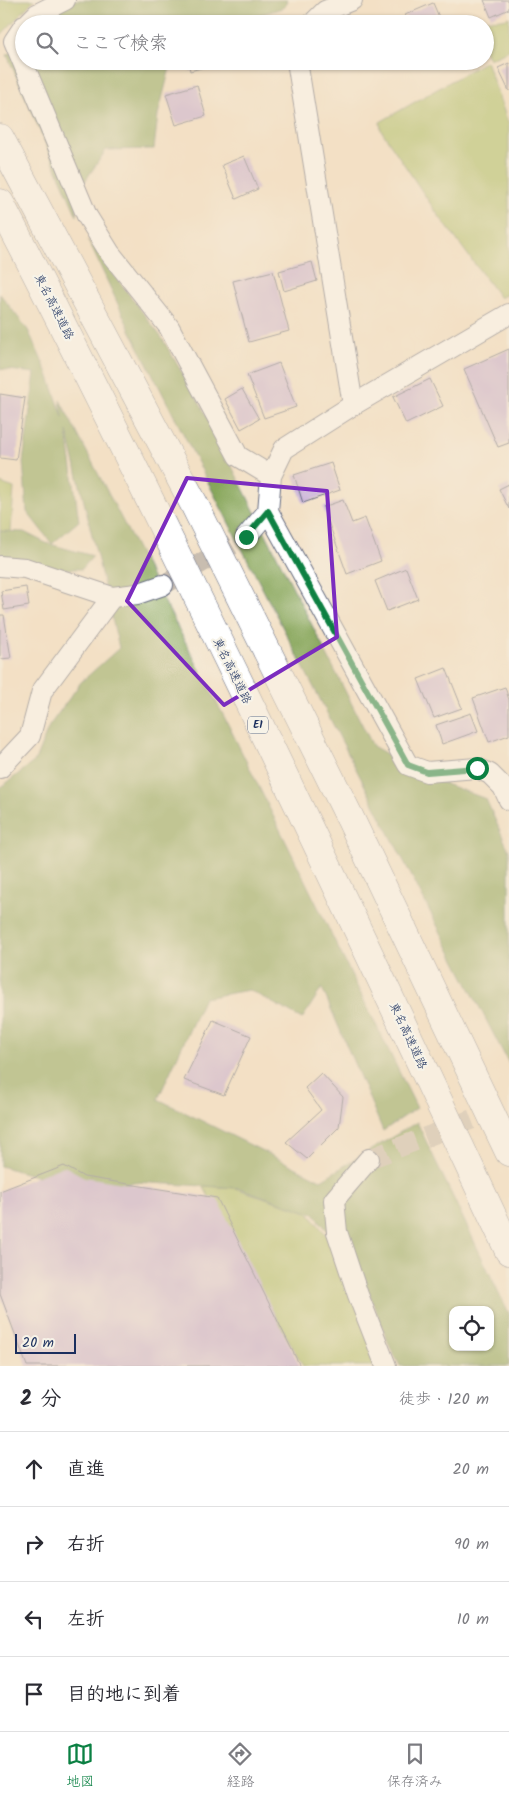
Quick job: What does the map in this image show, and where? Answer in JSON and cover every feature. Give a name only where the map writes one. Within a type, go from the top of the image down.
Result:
[{"type":"highway","points":[[0,138],[194,504],[355,827],[509,1152]]},
{"type":"highway","name":"東名高速道路","points":[[0,203],[74,347],[352,916],[509,1251]]},
{"type":"street","points":[[35,15],[65,0]]},
{"type":"street","points":[[321,15],[325,11],[352,0]]},
{"type":"street","points":[[23,70],[87,216],[110,253],[169,327],[238,456],[271,476]]},
{"type":"street","points":[[297,70],[353,405]]},
{"type":"street","points":[[506,322],[353,405],[284,449],[271,476],[268,511],[408,765],[427,772],[477,768],[490,774],[502,787],[509,800]]},
{"type":"street","points":[[246,537],[268,511]]},
{"type":"street","points":[[0,566],[25,568],[112,597],[137,594],[164,585]]},
{"type":"street","points":[[0,768],[30,736],[42,691],[112,597]]},
{"type":"street","points":[[369,1159],[334,1200],[337,1232],[358,1294],[386,1366]]},
{"type":"highlighted area","points":[[187,478],[327,491],[337,637],[224,705],[127,601]]},
{"type":"green space","points":[[0,0],[34,0],[20,15],[15,15],[15,20],[0,36]]},
{"type":"green space","points":[[65,0],[287,0],[285,7],[260,15],[51,15]]},
{"type":"green space","points":[[509,17],[509,50],[494,57],[494,19]]},
{"type":"green space","points":[[15,50],[15,70],[169,70],[158,115],[154,149],[106,150],[77,193],[77,216],[7,55]]},
{"type":"green space","points":[[470,70],[489,70],[509,125],[509,293],[500,298],[436,212],[381,130],[380,122]]},
{"type":"green space","points":[[88,240],[162,338],[202,407],[373,746],[427,777],[486,799],[509,851],[509,1064],[130,330]]},
{"type":"green space","points":[[0,294],[28,330],[48,374],[63,417],[60,400],[229,726],[417,1108],[383,1131],[322,988],[302,1019],[249,990],[204,998],[158,1099],[321,1180],[417,1122],[509,1314],[509,1366],[400,1366],[390,1347],[361,1272],[314,1214],[239,1188],[133,1182],[104,1195],[0,1166],[0,788],[35,761],[49,726],[81,682],[119,648],[67,431],[79,521],[52,544],[27,512],[23,462],[35,373],[0,369]]},
{"type":"green space","points":[[0,483],[14,488],[11,532],[0,531]]},
{"type":"green space","points":[[0,531],[24,532],[46,543],[93,556],[82,569],[0,569]]},
{"type":"green space","points":[[203,1186],[235,1188],[308,1212],[347,1261],[389,1366],[303,1366]]},
{"type":"building","points":[[484,0],[509,0],[509,9],[494,16],[490,15]]},
{"type":"building","points":[[433,3],[438,15],[405,15]]},
{"type":"building","points":[[509,63],[509,91],[498,68]]},
{"type":"building","points":[[197,85],[206,116],[176,125],[166,94]]},
{"type":"building","points":[[244,156],[258,189],[236,199],[222,165]]},
{"type":"building","points":[[312,262],[317,281],[284,291],[279,271]]},
{"type":"building","points":[[273,271],[289,331],[249,342],[233,281]]},
{"type":"building","points":[[509,349],[509,443],[498,447],[464,369]]},
{"type":"building","points":[[279,363],[296,407],[264,418],[247,375]]},
{"type":"building","points":[[430,379],[443,406],[406,424],[393,397]]},
{"type":"building","points":[[242,389],[259,419],[241,429],[225,399]]},
{"type":"building","points":[[0,394],[25,398],[16,460],[0,458]]},
{"type":"building","points":[[331,463],[340,490],[303,503],[294,475]]},
{"type":"building","points":[[509,484],[509,509],[499,489]]},
{"type":"building","points":[[343,500],[352,523],[365,518],[381,561],[347,574],[323,507]]},
{"type":"building","points":[[406,568],[418,599],[387,611],[375,581]]},
{"type":"building","points":[[26,587],[29,606],[4,610],[1,591]]},
{"type":"building","points":[[0,615],[4,615],[11,658],[0,659]]},
{"type":"building","points":[[446,668],[462,708],[434,718],[418,679]]},
{"type":"building","points":[[505,687],[509,700],[509,735],[489,742],[473,698]]},
{"type":"building","points":[[471,713],[478,731],[442,744],[436,725]]},
{"type":"building","points":[[213,1020],[251,1036],[224,1095],[184,1080]]},
{"type":"building","points":[[321,1073],[343,1097],[339,1127],[307,1159],[286,1142],[321,1110],[305,1088]]},
{"type":"building","points":[[64,1166],[84,1177],[217,1198],[300,1366],[27,1366],[0,1294],[0,1191]]},
{"type":"tunnel","points":[[163,585],[246,537]]},
{"type":"tunnel","points":[[369,1159],[509,1105]]},
{"type":"route","points":[[246,537],[268,511],[408,765],[427,772],[477,768]]}]
